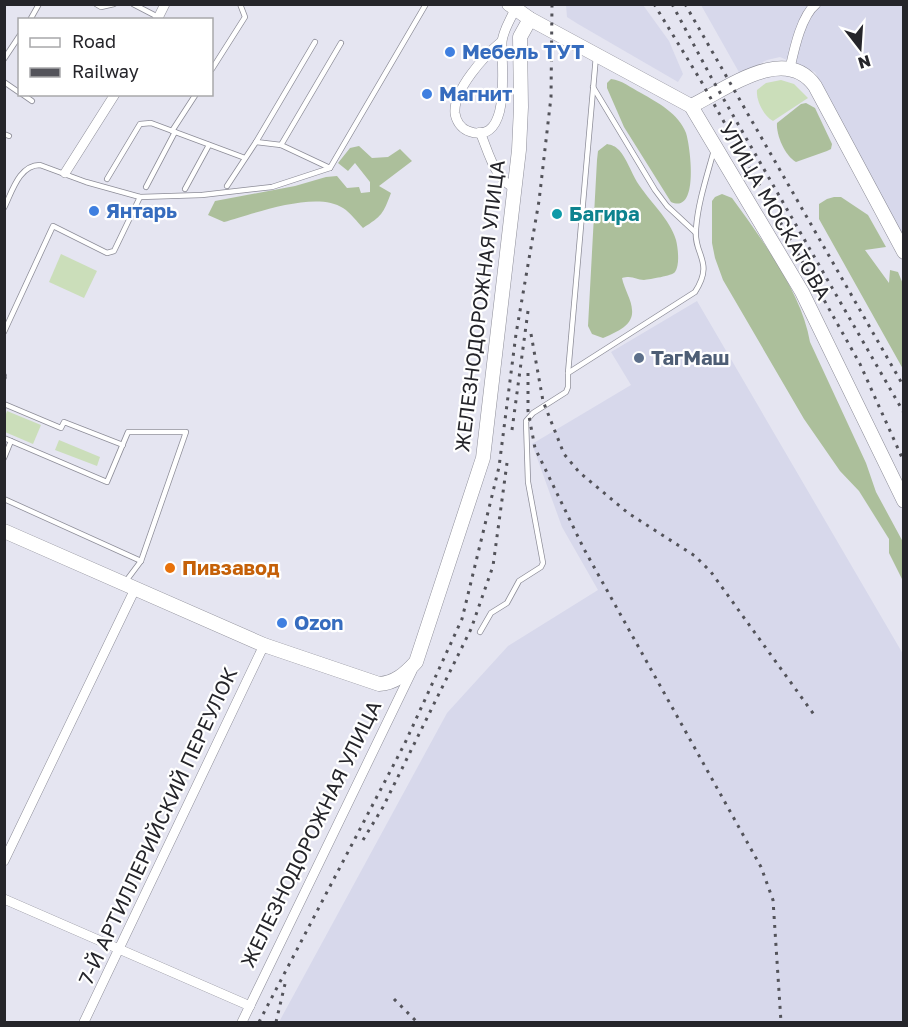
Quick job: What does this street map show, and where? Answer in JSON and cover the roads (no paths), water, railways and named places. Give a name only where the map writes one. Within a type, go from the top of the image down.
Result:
[{"type":"street","points":[[157,18],[165,4]]},
{"type":"street","points":[[790,68],[809,10],[816,4]]},
{"type":"street","points":[[502,41],[479,63],[455,108],[457,121],[466,130],[480,132],[491,127],[501,109],[502,41],[512,7],[596,57],[691,106],[774,68],[790,68],[805,74],[815,86],[899,234],[903,252]]},
{"type":"street","name":"ЖЕЛЕЗНОДОРОЖНАЯ УЛИЦА","points":[[242,1023],[416,662],[483,458],[516,189],[521,107],[520,37],[530,19]]},
{"type":"street","points":[[65,173],[114,96]]},
{"type":"street","name":"УЛИЦА МОСКАТОВА","points":[[691,106],[801,292],[903,501]]},
{"type":"street","points":[[480,132],[496,172],[508,185],[516,189]]},
{"type":"street","points":[[4,531],[264,645]]},
{"type":"street","points":[[4,861],[130,586]]},
{"type":"street","name":"ЖЕЛЕЗНОДОРОЖНАЯ УЛИЦА","points":[[264,645],[379,684],[398,679],[416,662]]},
{"type":"street","name":"7-Й АРТИЛЛЕРИЙСКИЙ ПЕРЕУЛОК","points":[[84,1023],[264,645]]},
{"type":"street","points":[[4,899],[250,1006]]},
{"type":"lane","points":[[31,18],[39,4]]},
{"type":"lane","points":[[96,4],[101,7],[114,4]]},
{"type":"lane","points":[[133,4],[157,18]]},
{"type":"lane","points":[[213,67],[245,17],[240,4]]},
{"type":"lane","points":[[4,208],[27,168],[39,165],[86,182],[141,197],[202,195],[272,187],[330,168],[426,4]]},
{"type":"lane","points":[[4,59],[18,38]]},
{"type":"lane","points":[[227,186],[256,142],[315,42]]},
{"type":"lane","points":[[281,146],[341,43]]},
{"type":"lane","points":[[480,632],[491,613],[507,603],[519,581],[541,567],[543,563],[528,482],[526,422],[533,413],[566,392],[568,387],[596,57]]},
{"type":"lane","points":[[4,82],[18,92]]},
{"type":"lane","points":[[593,87],[655,190],[667,206],[695,232]]},
{"type":"lane","points":[[24,96],[32,101]]},
{"type":"lane","points":[[146,187],[195,96]]},
{"type":"lane","points":[[107,178],[141,124],[151,123],[245,158]]},
{"type":"lane","points":[[256,142],[281,146],[330,168]]},
{"type":"lane","points":[[185,189],[209,145]]},
{"type":"lane","points":[[568,373],[694,292],[701,283],[704,271],[695,232],[715,145]]},
{"type":"lane","points":[[4,332],[52,226],[107,253],[114,251],[141,197]]},
{"type":"lane","points":[[4,404],[61,428],[63,422],[123,445]]},
{"type":"lane","points":[[4,438],[107,482],[128,432],[186,432],[130,586]]},
{"type":"lane","points":[[4,458],[11,441]]},
{"type":"lane","points":[[4,499],[141,561]]},
{"type":"railway","points":[[259,1022],[405,743],[462,619],[499,467],[516,334],[539,201],[551,97],[552,4]]},
{"type":"railway","points":[[654,4],[701,81],[860,364],[904,462]]},
{"type":"railway","points":[[672,4],[711,77],[904,413]]},
{"type":"railway","points":[[685,4],[904,387]]},
{"type":"railway","points":[[512,430],[528,311]]},
{"type":"railway","points":[[531,334],[543,401],[564,454],[579,472],[628,513],[695,556],[711,572],[815,716]]},
{"type":"railway","points":[[528,373],[528,411],[535,448],[584,549],[761,867],[773,900],[781,1022]]},
{"type":"railway","points":[[363,840],[383,807],[471,629],[493,566],[507,463]]},
{"type":"railway","points":[[276,1022],[285,984]]},
{"type":"railway","points":[[394,999],[417,1022]]},
{"type":"place","name":"Мебель ТУТ","points":[[450,52]]},
{"type":"place","name":"Магнит","points":[[427,94]]},
{"type":"place","name":"Янтарь","points":[[94,211]]},
{"type":"place","name":"Багира","points":[[557,214]]},
{"type":"place","name":"ТагМаш","points":[[639,358]]},
{"type":"place","name":"Пивзавод","points":[[170,568]]},
{"type":"place","name":"Ozon","points":[[282,623]]}]
